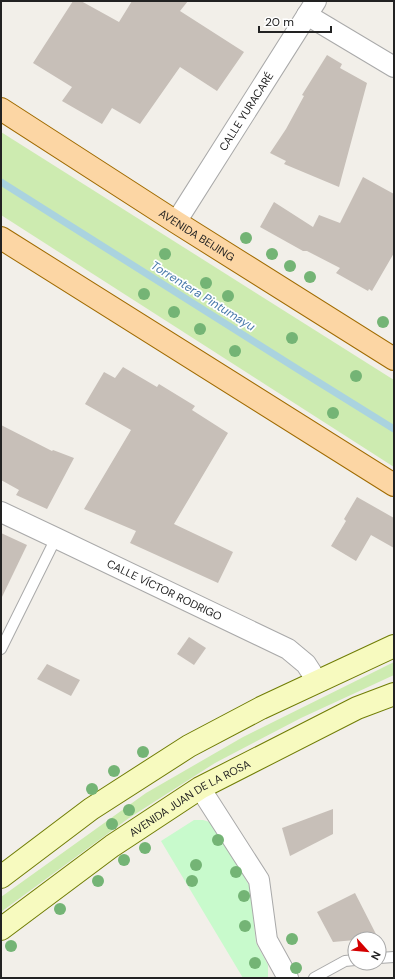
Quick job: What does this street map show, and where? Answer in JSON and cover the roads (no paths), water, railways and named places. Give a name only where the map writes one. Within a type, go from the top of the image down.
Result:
[{"type":"main road","name":"AVENIDA BEIJING","points":[[1,110],[394,359]]},
{"type":"main road","points":[[1,238],[394,485]]},
{"type":"main road","points":[[1,877],[91,809],[189,746],[261,708],[394,646]]},
{"type":"main road","name":"AVENIDA JUAN DE LA ROSA","points":[[1,929],[112,846],[200,788],[357,708],[394,694]]},
{"type":"street","points":[[312,8],[394,67]]},
{"type":"street","name":"CALLE YURACARÉ","points":[[176,222],[312,8]]},
{"type":"street","name":"CALLE VÍCTOR RODRIGO","points":[[1,512],[288,649],[306,664],[317,681]]},
{"type":"street","points":[[200,788],[259,880],[266,940],[288,978]]},
{"type":"lane","points":[[1,650],[56,538]]},
{"type":"lane","points":[[314,978],[347,961]]},
{"type":"waterway","name":"Torrentera Pintumayu","points":[[1,182],[394,429]]}]
